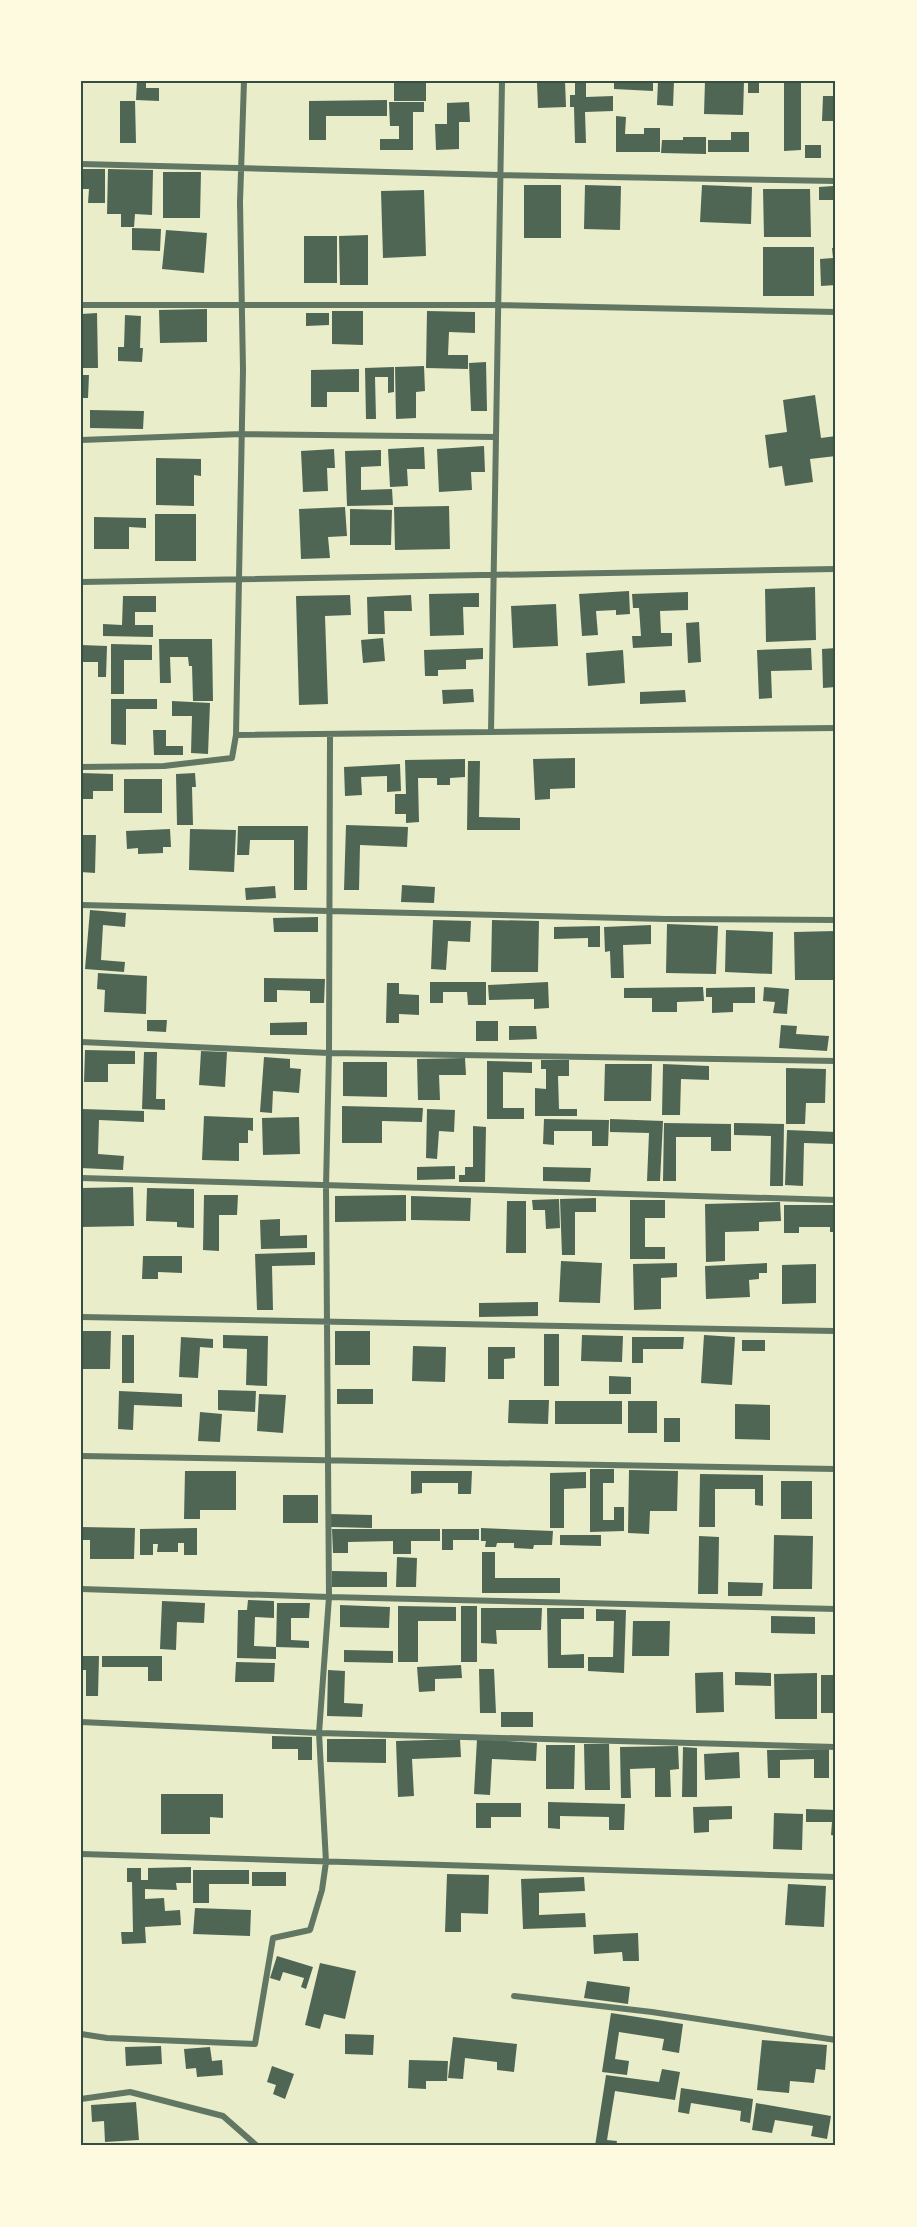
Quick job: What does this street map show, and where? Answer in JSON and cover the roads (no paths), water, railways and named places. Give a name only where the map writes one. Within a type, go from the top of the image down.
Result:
[{"type":"street","points":[[81,767],[164,766],[232,758],[236,735],[242,434],[241,168],[244,81]]},
{"type":"street","points":[[491,732],[502,81]]},
{"type":"street","points":[[81,164],[836,181]]},
{"type":"street","points":[[81,305],[498,305],[836,312]]},
{"type":"street","points":[[81,440],[242,434],[496,437]]},
{"type":"street","points":[[81,582],[836,569]]},
{"type":"street","points":[[236,735],[330,736],[836,728]]},
{"type":"street","points":[[81,2034],[107,2038],[255,2044],[273,1938],[310,1930],[322,1890],[326,1862],[319,1733],[329,1597],[326,1187],[329,1053],[330,736]]},
{"type":"street","points":[[81,905],[666,919],[836,920]]},
{"type":"street","points":[[81,1042],[329,1053],[836,1061]]},
{"type":"street","points":[[81,1178],[326,1187],[836,1200]]},
{"type":"street","points":[[81,1317],[836,1331]]},
{"type":"street","points":[[81,1456],[836,1469]]},
{"type":"street","points":[[81,1589],[836,1609]]},
{"type":"street","points":[[81,1722],[319,1733],[836,1747]]},
{"type":"street","points":[[81,1854],[836,1877]]},
{"type":"street","points":[[514,1996],[652,2012],[836,2040]]},
{"type":"street","points":[[81,2100],[130,2092],[223,2116],[257,2146]]}]
